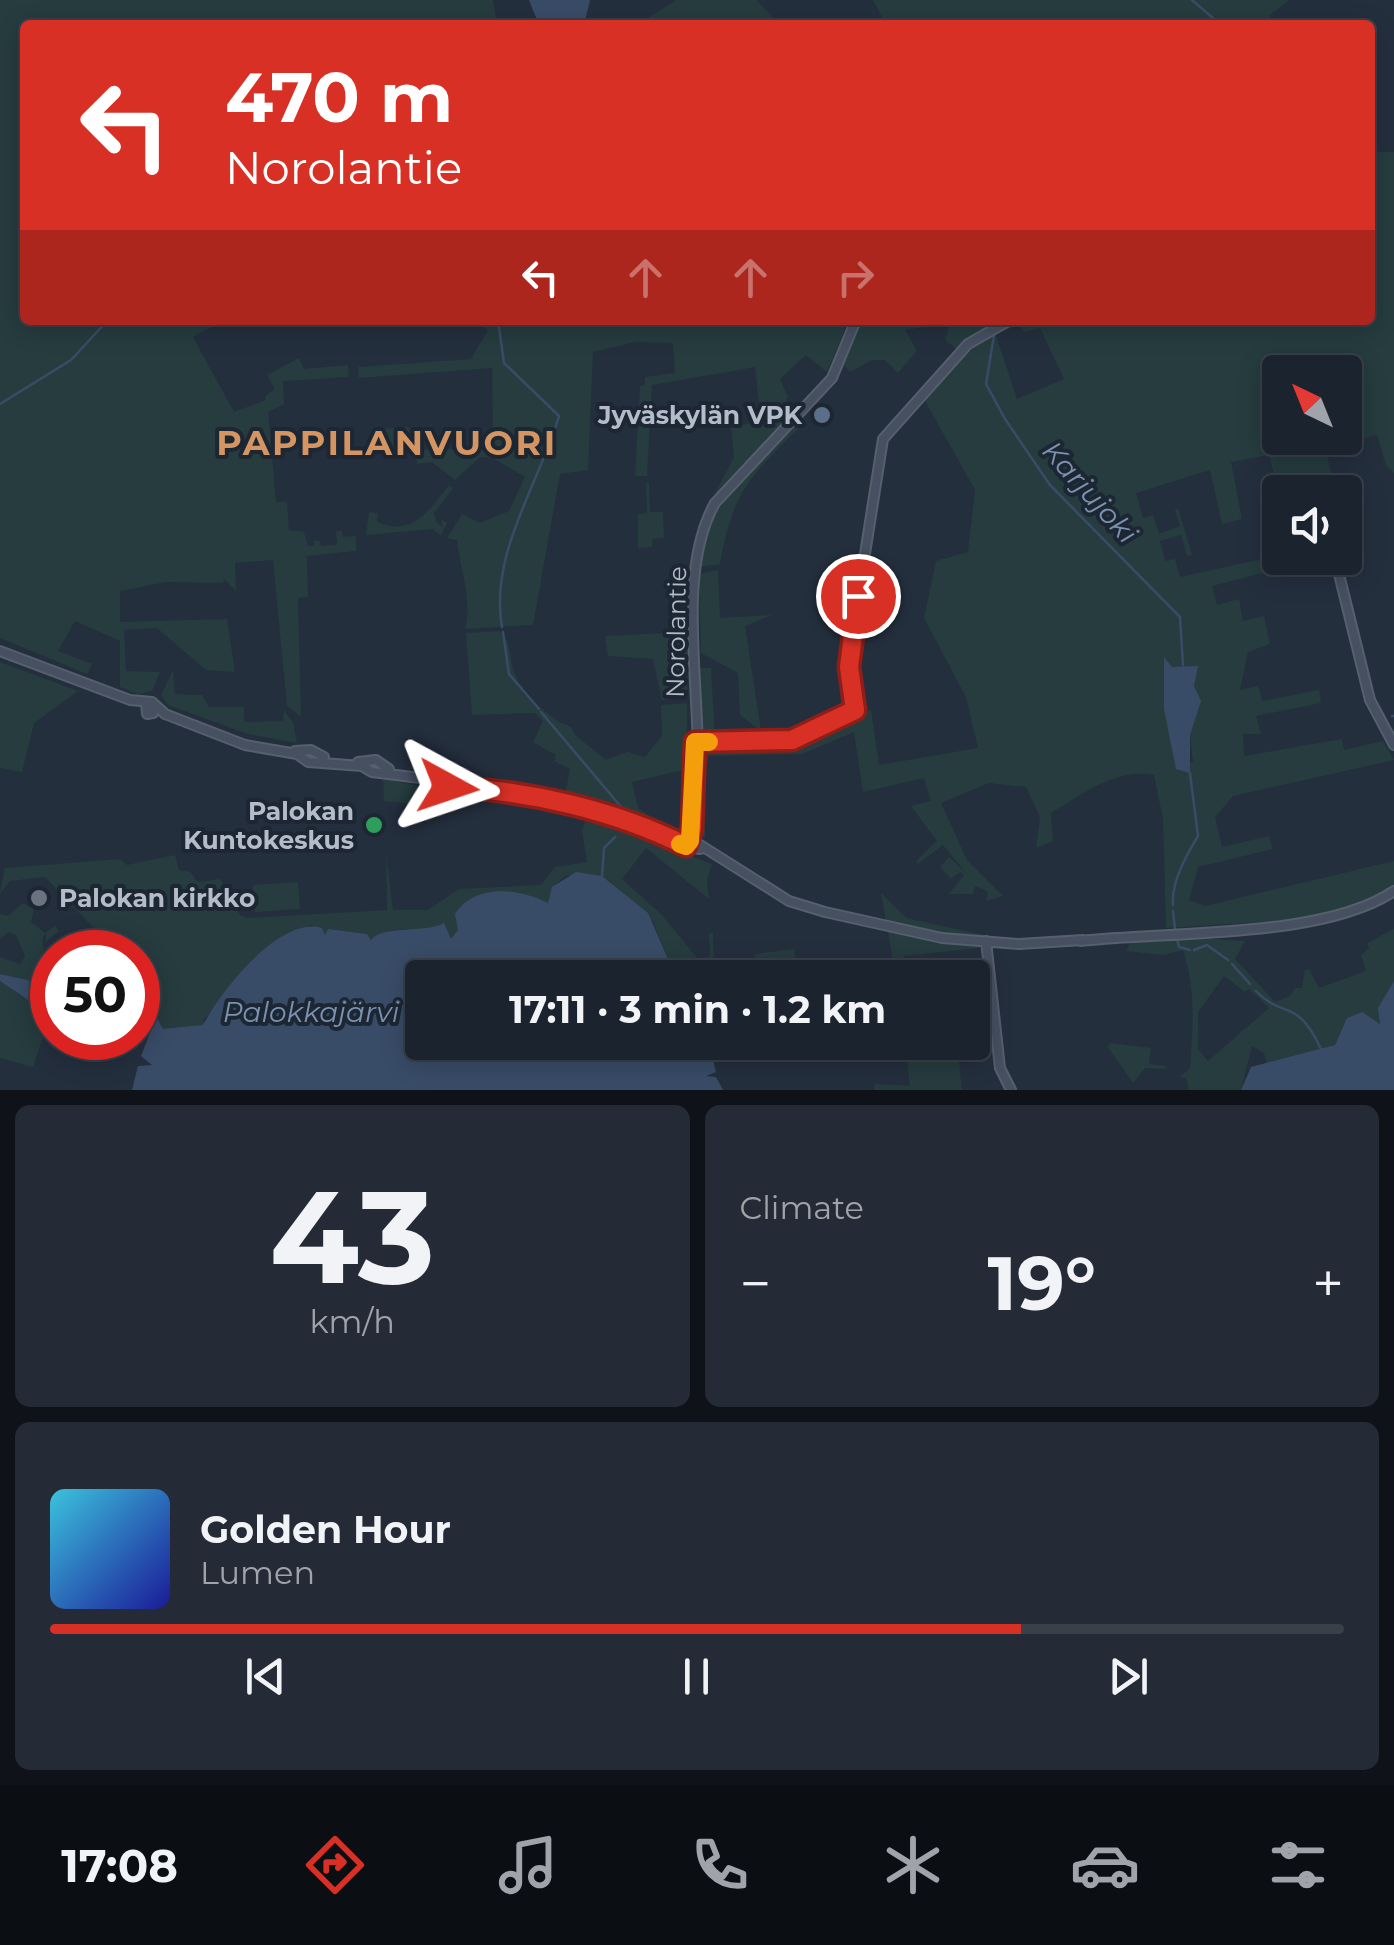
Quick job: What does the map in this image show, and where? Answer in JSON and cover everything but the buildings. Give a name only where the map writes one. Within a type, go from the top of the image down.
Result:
[{"type":"street","name":"Norolantie","points":[[685,840],[692,819],[695,742],[693,582],[707,517],[725,491],[832,378],[854,325]]},
{"type":"street","points":[[695,742],[792,740],[855,710],[850,656],[882,440],[959,353],[999,325]]},
{"type":"street","points":[[1338,575],[1370,700],[1394,745]]},
{"type":"street","points":[[0,653],[258,746],[554,800],[685,840],[798,903],[946,937],[1061,942],[1290,924],[1392,894]]},
{"type":"street","points":[[986,941],[1000,1068],[1011,1090]]},
{"type":"green space","points":[[0,0],[493,0],[496,20],[20,20],[20,325],[216,325],[193,337],[234,412],[266,400],[265,396],[275,389],[267,375],[299,358],[304,369],[348,365],[349,377],[283,381],[284,404],[268,412],[276,502],[287,502],[289,530],[304,532],[308,546],[314,546],[314,541],[320,541],[321,546],[337,545],[336,531],[342,531],[343,537],[356,536],[356,551],[307,556],[308,597],[298,598],[301,717],[287,706],[273,560],[235,563],[236,591],[224,579],[223,583],[166,582],[120,591],[120,622],[227,619],[235,672],[206,670],[157,628],[124,630],[126,671],[160,672],[152,691],[138,694],[120,687],[120,641],[75,621],[58,651],[92,664],[87,674],[0,638]]},
{"type":"green space","points":[[676,0],[757,0],[779,20],[645,20]]},
{"type":"green space","points":[[873,0],[1289,0],[1269,20],[883,20]]},
{"type":"green space","points":[[1375,148],[1394,152],[1394,473],[1386,465],[1377,435],[1362,438],[1362,355],[1262,355],[1262,455],[1269,455],[1231,462],[1242,519],[1222,524],[1210,470],[1136,493],[1143,518],[1153,515],[1159,534],[1180,526],[1175,510],[1178,508],[1192,555],[1187,556],[1181,535],[1160,541],[1165,561],[1175,559],[1180,577],[1262,559],[1262,573],[1212,586],[1217,605],[1239,599],[1243,621],[1264,616],[1270,644],[1248,652],[1240,690],[1258,686],[1262,701],[1319,690],[1321,703],[1256,716],[1261,734],[1243,734],[1244,756],[1342,739],[1344,750],[1383,741],[1394,760],[1233,796],[1215,817],[1222,847],[1269,836],[1273,849],[1198,867],[1189,900],[1205,906],[1394,861],[1394,890],[1308,919],[1166,928],[1163,819],[1154,775],[1140,774],[1100,784],[1051,813],[1053,841],[1036,848],[1040,817],[1026,787],[989,783],[941,803],[967,860],[1003,896],[986,901],[988,892],[975,886],[973,894],[949,894],[964,875],[960,872],[951,879],[940,867],[949,857],[967,874],[943,845],[918,864],[916,861],[937,841],[911,806],[931,801],[924,778],[863,792],[854,732],[802,754],[709,756],[705,771],[705,838],[696,837],[696,779],[709,749],[801,745],[871,710],[879,765],[978,748],[966,697],[924,618],[936,561],[968,552],[975,490],[924,399],[974,347],[995,333],[1017,399],[1064,379],[1040,328],[1024,332],[1019,325],[1375,325]],"holes":[[[1168,716],[1190,735],[1193,762],[1176,768]]]},
{"type":"green space","points":[[480,325],[847,325],[827,372],[806,355],[780,379],[788,397],[782,409],[789,416],[714,495],[734,457],[731,427],[761,421],[755,367],[652,385],[647,476],[635,476],[640,386],[645,385],[645,377],[675,373],[673,343],[636,342],[593,352],[588,470],[560,474],[533,625],[465,629],[467,597],[457,540],[447,538],[462,514],[480,523],[509,511],[525,477],[493,458],[480,457],[455,480],[432,462],[417,464],[416,450],[493,448],[492,368],[359,378],[358,367],[471,359],[488,330]]},
{"type":"green space","points":[[858,325],[937,325],[905,330],[917,351],[898,373],[885,360],[872,360],[850,372],[845,366],[839,372]]},
{"type":"green space","points":[[949,325],[993,325],[958,350],[945,340]]},
{"type":"green space","points":[[803,413],[804,423],[747,484],[731,517],[720,564],[698,567],[706,526],[716,504]]},
{"type":"green space","points":[[409,427],[410,449],[380,450],[379,429]]},
{"type":"green space","points":[[1269,455],[1327,455],[1332,475],[1274,475]]},
{"type":"green space","points":[[646,483],[650,512],[663,512],[664,538],[653,539],[652,547],[638,548],[638,514],[647,513]]},
{"type":"green space","points":[[449,485],[453,488],[434,513],[437,523],[443,527],[441,519],[447,523],[441,535],[432,529],[366,535],[369,512],[378,513],[377,522],[389,526],[410,524],[427,512]]},
{"type":"green space","points":[[718,570],[720,618],[772,615],[745,626],[761,731],[740,715],[738,673],[701,653],[699,574]]},
{"type":"green space","points":[[500,631],[508,644],[516,677],[528,695],[606,760],[627,752],[645,757],[662,736],[661,705],[687,703],[687,769],[632,782],[638,808],[657,821],[565,795],[570,769],[554,761],[556,755],[533,742],[543,721],[535,713],[472,715],[466,633]]},
{"type":"green space","points":[[687,632],[687,697],[662,700],[653,659],[608,656],[605,636]]},
{"type":"green space","points":[[0,662],[78,691],[34,723],[22,772],[0,768]]},
{"type":"green space","points":[[699,668],[711,668],[715,740],[702,737]]},
{"type":"green space","points":[[173,670],[175,694],[202,695],[209,707],[244,707],[244,722],[283,721],[284,710],[293,723],[297,743],[248,734],[168,705],[161,695]]},
{"type":"green space","points":[[383,779],[421,786],[431,798],[410,804],[384,801]]},
{"type":"green space","points":[[587,817],[712,864],[707,880],[709,899],[646,848],[622,879],[661,914],[698,959],[710,957],[709,933],[713,933],[714,960],[669,960],[653,922],[608,880],[566,875],[553,887],[553,900],[548,903],[458,930],[451,940],[399,929],[371,940],[367,934],[329,930],[324,935],[312,925],[281,943],[253,967],[203,1020],[209,1030],[162,1029],[160,930],[96,930],[45,877],[10,881],[0,893],[5,868],[120,859],[127,865],[175,855],[179,870],[190,872],[198,882],[220,879],[240,915],[248,918],[387,910],[386,854],[393,910],[428,910],[459,889],[541,885],[555,867],[587,862],[582,831]]},
{"type":"green space","points":[[298,882],[300,909],[255,912],[253,885]]},
{"type":"green space","points":[[881,893],[906,918],[997,938],[979,948],[893,960]]},
{"type":"green space","points":[[23,903],[34,909],[31,922],[41,930],[30,930],[30,982],[0,974],[0,957],[20,964],[25,956],[16,935],[8,932],[0,939],[0,914],[8,916]]},
{"type":"green space","points":[[1394,929],[1394,981],[1379,1008],[1381,1022],[1376,1025],[1362,1012],[1348,1018],[1335,1045],[1268,1066],[1264,1053],[1252,1046],[1241,1090],[1189,1090],[1186,1078],[1180,1077],[1190,1068],[1193,1022],[1183,950],[1163,955],[1126,951],[1131,941],[1179,937],[1245,941],[1235,959],[1275,1002],[1290,996],[1295,988],[1302,988],[1305,970],[1309,969],[1319,988],[1366,971],[1361,955],[1369,948],[1367,943]],"holes":[[[1224,976],[1245,992],[1249,989],[1269,1008],[1208,1061],[1198,1049],[1198,1012]]]},
{"type":"green space","points":[[794,949],[795,960],[756,960],[755,954]]},
{"type":"green space","points":[[0,981],[30,1001],[30,1060],[35,1060],[33,1067],[0,1058]]},
{"type":"green space","points":[[1110,1043],[1151,1048],[1149,1064],[1166,1069],[1145,1068],[1133,1083],[1108,1047]]},
{"type":"green space","points":[[907,1060],[959,1060],[962,1090],[874,1090],[875,1084],[910,1086]]},
{"type":"water","points":[[529,0],[590,0],[585,20],[537,20]]},
{"type":"water","points":[[1164,657],[1172,667],[1198,666],[1194,686],[1201,701],[1190,735],[1190,773],[1176,769],[1164,709]]},
{"type":"water","name":"Palokkajärvi","points":[[576,872],[602,876],[648,913],[669,960],[405,960],[405,1060],[713,1060],[716,1072],[706,1076],[716,1077],[723,1090],[132,1090],[138,1066],[152,1065],[146,1060],[160,1060],[160,1024],[163,1029],[203,1025],[237,976],[270,944],[288,933],[306,927],[322,928],[325,935],[328,929],[367,934],[371,940],[385,932],[444,923],[451,939],[458,930],[455,914],[474,897],[511,892],[548,903],[552,887]]},
{"type":"water","points":[[0,974],[28,980],[30,1001],[0,981]]},
{"type":"water","points":[[1394,981],[1394,1090],[1241,1090],[1251,1067],[1335,1045],[1347,1018],[1362,1012],[1380,1024],[1378,1008]]},
{"type":"waterway","points":[[1192,0],[1215,20]]},
{"type":"waterway","points":[[0,404],[71,360],[103,325]]},
{"type":"waterway","points":[[499,325],[504,363],[559,416],[509,546],[500,600],[502,627]]},
{"type":"waterway","name":"Karjujoki","points":[[994,335],[986,384],[1005,419],[1050,485],[1180,617],[1183,665]]},
{"type":"waterway","points":[[503,632],[509,674],[539,709]]},
{"type":"waterway","points":[[541,712],[622,808]]},
{"type":"waterway","points":[[1173,905],[1177,878],[1198,836],[1190,773]]},
{"type":"waterway","points":[[602,876],[604,848],[615,837]]},
{"type":"waterway","points":[[1173,911],[1175,929]]},
{"type":"waterway","points":[[1177,939],[1179,947],[1190,950]]},
{"type":"waterway","points":[[1194,950],[1207,945],[1228,960]]},
{"type":"waterway","points":[[1232,964],[1250,984]]},
{"type":"waterway","points":[[1256,991],[1297,1015],[1321,1049]]},
{"type":"slow traffic","points":[[680,844],[689,844],[692,829],[695,742],[709,742]]},
{"type":"place","name":"Jyväskylän VPK","points":[[822,415]]},
{"type":"place","name":"Palokan Kuntokeskus","points":[[374,825]]},
{"type":"place","name":"Palokan kirkko","points":[[39,898]]},
{"type":"district","name":"PAPPILANVUORI","points":[[387,442]]},
{"type":"route","points":[[448,787],[554,800],[665,834],[686,846],[692,829],[695,742],[792,740],[812,734],[855,710],[849,667],[858,596]]}]
